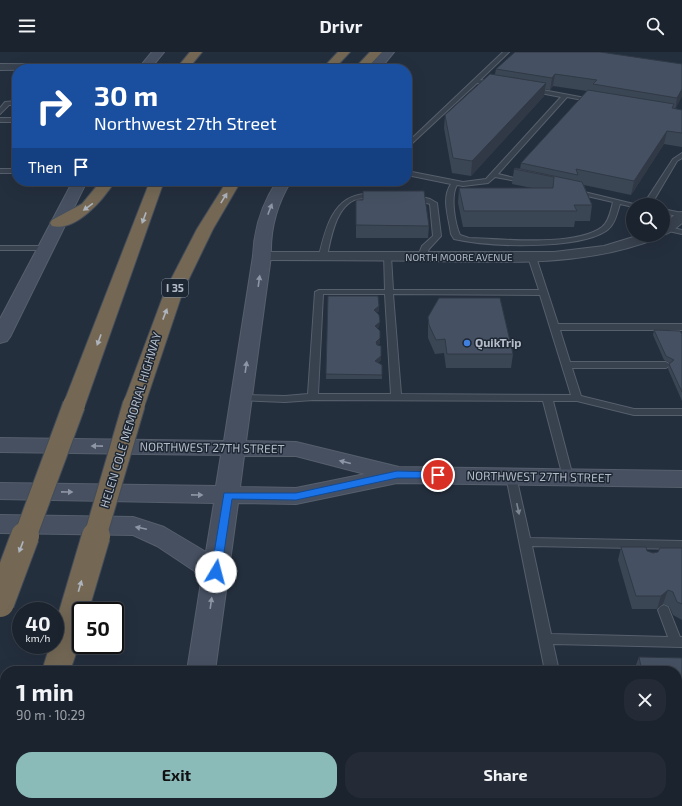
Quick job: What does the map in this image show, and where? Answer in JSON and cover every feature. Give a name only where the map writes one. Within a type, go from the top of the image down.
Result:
[{"type":"highway","points":[[186,64],[196,52]]},
{"type":"highway","points":[[201,63],[205,52]]},
{"type":"highway","points":[[333,64],[344,52]]},
{"type":"highway","points":[[365,64],[376,52]]},
{"type":"highway","points":[[58,223],[82,211],[94,202],[105,186]]},
{"type":"highway","points":[[0,602],[155,186]]},
{"type":"highway","name":"HELEN COLE MEMORIAL HIGHWAY","points":[[57,666],[134,404],[174,291],[204,229],[231,186]]},
{"type":"main road","points":[[149,64],[158,52]]},
{"type":"main road","points":[[378,64],[388,52]]},
{"type":"main road","points":[[0,337],[77,186]]},
{"type":"main road","points":[[203,666],[262,256],[261,240],[266,221],[282,186]]},
{"type":"main road","name":"NORTHWEST 27TH STREET","points":[[0,445],[296,449],[397,475]]},
{"type":"main road","name":"NORTHWEST 27TH STREET","points":[[0,491],[296,496],[397,475],[682,479]]},
{"type":"main road","points":[[0,524],[138,527],[161,535],[216,572]]},
{"type":"street","points":[[0,67],[12,67]]},
{"type":"street","points":[[670,225],[682,216]]},
{"type":"street","name":"NORTH MOORE AVENUE","points":[[262,256],[532,257],[609,249],[636,242]]},
{"type":"lane","points":[[412,141],[506,52]]},
{"type":"lane","points":[[476,81],[498,84]]},
{"type":"lane","points":[[528,90],[596,101]]},
{"type":"lane","points":[[412,174],[463,184],[488,181],[565,96]]},
{"type":"lane","points":[[0,112],[7,103],[12,103]]},
{"type":"lane","points":[[0,120],[12,120]]},
{"type":"lane","points":[[651,198],[675,160],[682,155]]},
{"type":"lane","points":[[0,171],[12,171]]},
{"type":"lane","points":[[495,175],[533,183]]},
{"type":"lane","points":[[455,182],[450,190],[449,196],[455,234],[463,240],[563,241],[588,237],[604,229],[609,224],[617,201]]},
{"type":"lane","points":[[571,192],[626,203]]},
{"type":"lane","points":[[323,256],[327,236],[341,206],[351,199],[359,196],[385,195]]},
{"type":"lane","points":[[403,196],[433,202],[437,236],[425,248],[422,256]]},
{"type":"lane","points":[[670,213],[682,216]]},
{"type":"lane","points":[[670,230],[682,232]]},
{"type":"lane","points":[[480,241],[483,257]]},
{"type":"lane","points":[[0,248],[46,248]]},
{"type":"lane","points":[[386,256],[396,397]]},
{"type":"lane","points":[[532,257],[577,398]]},
{"type":"lane","points":[[313,396],[319,292],[544,293]]},
{"type":"lane","points":[[317,315],[327,315]]},
{"type":"lane","points":[[379,315],[390,315]]},
{"type":"lane","points":[[555,327],[682,327]]},
{"type":"lane","points":[[316,331],[327,331]]},
{"type":"lane","points":[[380,331],[391,331]]},
{"type":"lane","points":[[316,347],[326,347]]},
{"type":"lane","points":[[381,347],[392,348]]},
{"type":"lane","points":[[315,365],[326,364]]},
{"type":"lane","points":[[381,365],[394,365]]},
{"type":"lane","points":[[567,365],[666,365]]},
{"type":"lane","points":[[241,398],[285,399],[313,396],[577,398],[634,412],[682,412]]},
{"type":"lane","points":[[547,398],[568,478]]},
{"type":"lane","points":[[510,476],[551,666]]},
{"type":"lane","points":[[525,542],[645,550],[682,545]]},
{"type":"lane","points":[[546,639],[679,642],[664,610]]},
{"type":"building","points":[[515,52],[600,52],[682,64],[682,89],[677,98],[593,84],[597,80],[555,74],[552,78],[496,69]]},
{"type":"building","points":[[490,74],[546,83],[472,161],[453,158],[445,115]]},
{"type":"building","points":[[588,90],[674,104],[672,108],[682,110],[682,133],[667,131],[634,181],[576,169],[578,175],[521,163]]},
{"type":"building","points":[[516,168],[582,182],[592,205],[574,205],[577,211],[464,211],[459,188],[553,188],[554,177],[514,169]]},
{"type":"building","points":[[363,191],[424,191],[429,226],[356,225],[356,200],[363,200]]},
{"type":"building","points":[[328,296],[378,296],[379,306],[374,310],[379,315],[380,322],[375,326],[380,331],[380,338],[376,342],[377,345],[381,346],[381,356],[375,361],[382,365],[382,375],[326,374]]},
{"type":"building","name":"QuikTrip","points":[[439,298],[500,298],[513,354],[447,354],[445,339],[436,340],[429,325],[428,317]]},
{"type":"building","points":[[654,330],[680,331],[682,334],[682,392],[669,364],[674,360],[666,356]]},
{"type":"building","points":[[621,547],[646,547],[647,551],[653,553],[658,552],[660,548],[682,548],[682,604],[677,602],[673,592],[668,590],[661,596],[636,596]]},
{"type":"building","points":[[639,657],[682,658],[682,666],[641,666]]},
{"type":"place","name":"QuikTrip","points":[[467,343]]},
{"type":"route","points":[[216,572],[227,495],[296,496],[397,475],[438,475]]}]
